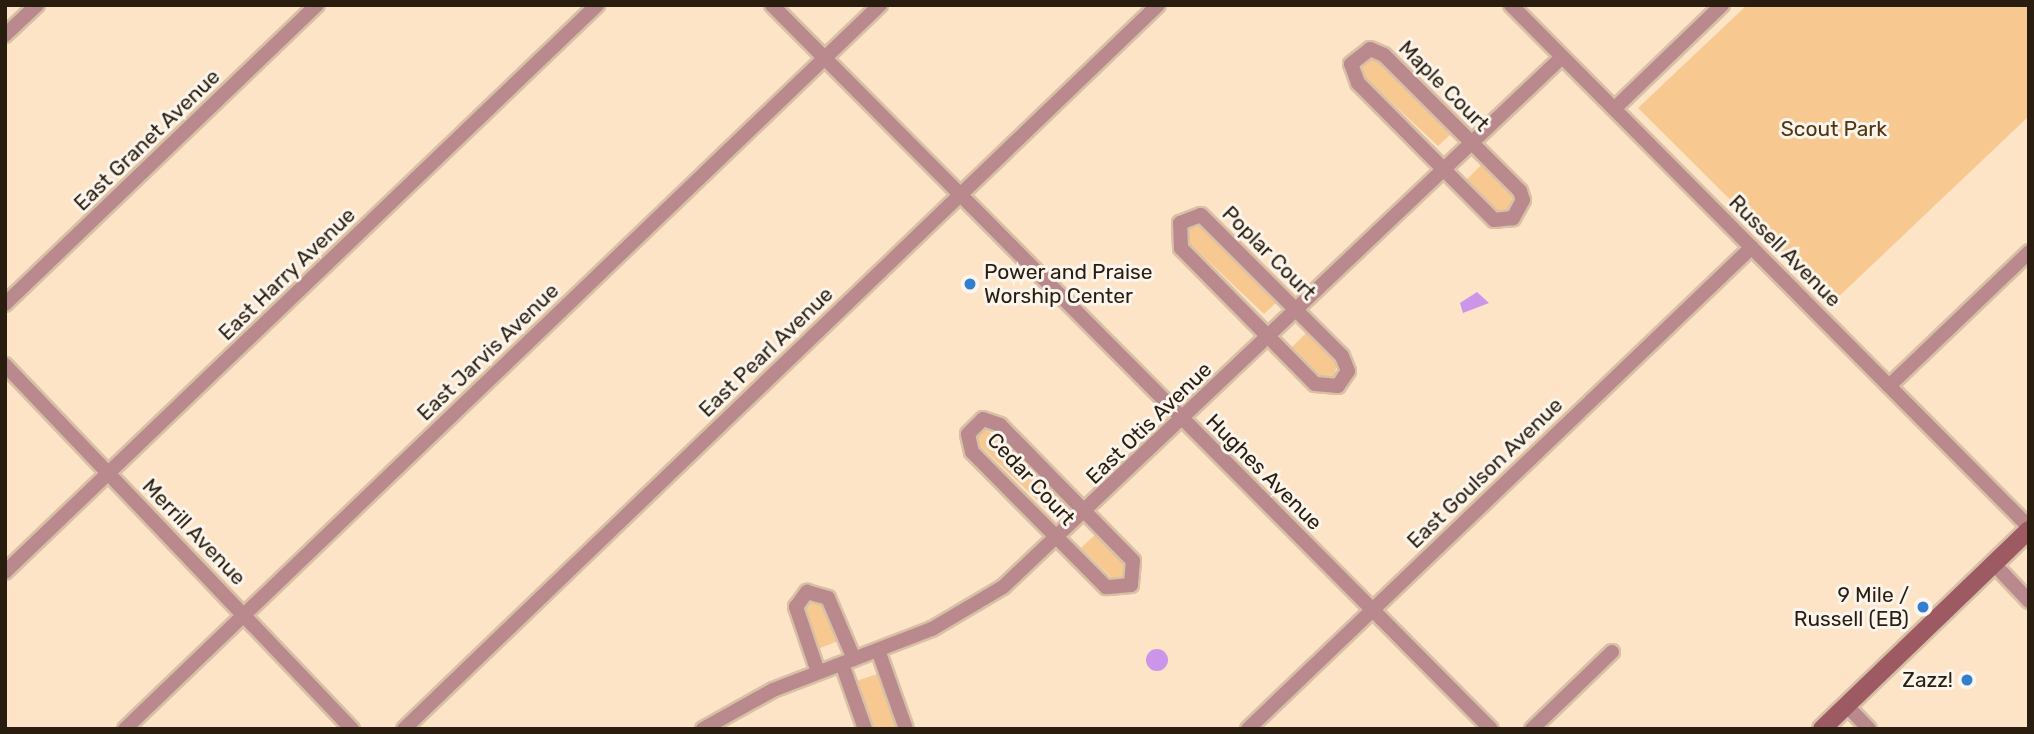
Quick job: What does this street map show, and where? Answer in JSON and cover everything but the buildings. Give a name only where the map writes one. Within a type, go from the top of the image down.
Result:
[{"type":"main road","points":[[1822,729],[2029,529]]},
{"type":"street","points":[[5,35],[37,5]]},
{"type":"street","name":"East Granet Avenue","points":[[5,304],[317,5]]},
{"type":"street","name":"East Harry Avenue","points":[[5,572],[597,5]]},
{"type":"street","name":"Hughes Avenue","points":[[772,5],[1491,729]]},
{"type":"street","name":"East Jarvis Avenue","points":[[125,729],[880,5]]},
{"type":"street","name":"East Pearl Avenue","points":[[404,729],[1158,5]]},
{"type":"street","name":"Russell Avenue","points":[[1511,5],[2029,529]]},
{"type":"street","points":[[1614,109],[1722,5]]},
{"type":"street","name":"Maple Court","points":[[1361,52],[1384,55],[1520,191],[1523,200],[1513,218],[1494,220],[1444,170],[1353,77],[1351,64],[1361,52]]},
{"type":"street","name":"East Otis Avenue","points":[[703,729],[818,672],[957,617],[1059,539],[1562,57]]},
{"type":"street","name":"Poplar Court","points":[[1201,215],[1209,221],[1297,311],[1347,364],[1338,386],[1321,388],[1269,337],[1181,248],[1180,223],[1201,215]]},
{"type":"street","name":"East Goulson Avenue","points":[[1248,729],[1752,247]]},
{"type":"street","points":[[1889,386],[2029,252]]},
{"type":"street","name":"Merrill Avenue","points":[[5,365],[352,729]]},
{"type":"street","name":"Cedar Court","points":[[983,419],[996,422],[1133,561],[1131,585],[1106,587],[1059,539],[972,452],[971,427],[983,419]]},
{"type":"street","points":[[1994,564],[2029,601]]},
{"type":"street","points":[[818,672],[796,607],[807,592],[828,598],[865,729]]},
{"type":"street","points":[[878,650],[906,729]]},
{"type":"street","points":[[1532,729],[1612,652]]},
{"type":"street","points":[[1846,705],[1869,729]]},
{"type":"green space","name":"Scout Park","points":[[1747,5],[2029,5],[2029,116],[1833,302],[1638,108]]},
{"type":"green space","points":[[1375,59],[1451,134],[1438,146],[1363,76],[1363,62]]},
{"type":"green space","points":[[1481,165],[1512,196],[1511,210],[1498,212],[1466,180]]},
{"type":"green space","points":[[1201,226],[1277,302],[1264,314],[1189,243],[1189,229]]},
{"type":"green space","points":[[1307,332],[1337,363],[1334,379],[1324,379],[1292,347]]},
{"type":"green space","points":[[984,427],[1066,503],[1053,515],[978,444],[976,434]]},
{"type":"green space","points":[[1097,533],[1127,564],[1126,579],[1114,580],[1081,548]]},
{"type":"green space","points":[[815,598],[825,605],[838,641],[818,649],[804,612]]},
{"type":"green space","points":[[877,674],[897,729],[875,729],[857,681]]},
{"type":"shaded area","points":[[1477,292],[1489,303],[1463,313],[1460,303]]},
{"type":"shaded area","points":[[1157,649],[1165,652],[1168,660],[1165,668],[1157,671],[1149,668],[1146,660],[1149,652]]},
{"type":"place","name":"Power and Praise Worship Center","points":[[970,284]]},
{"type":"place","name":"9 Mile / Russell (EB)","points":[[1923,607]]},
{"type":"place","name":"Zazz!","points":[[1967,680]]}]
